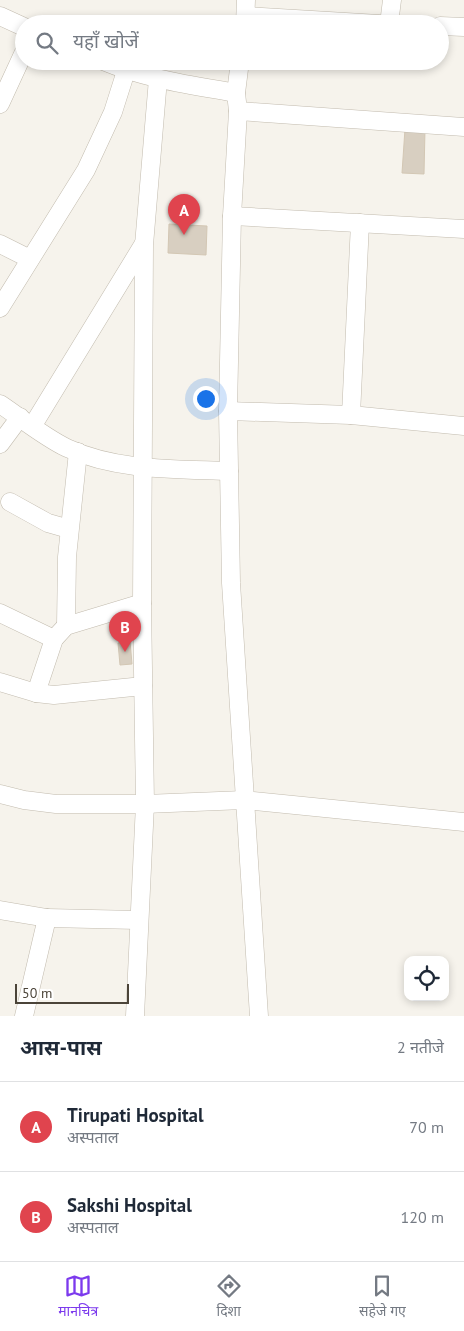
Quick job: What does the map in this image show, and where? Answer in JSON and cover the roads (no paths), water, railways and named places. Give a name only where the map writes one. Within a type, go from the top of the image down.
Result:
[{"type":"street","points":[[390,15],[392,0]]},
{"type":"street","points":[[246,13],[270,15]]},
{"type":"street","points":[[0,16],[15,23]]},
{"type":"street","points":[[449,26],[464,27]]},
{"type":"street","points":[[0,104],[16,70]]},
{"type":"street","points":[[239,70],[236,93],[238,111],[232,216],[228,411],[231,583],[259,1016]]},
{"type":"street","points":[[0,308],[90,161],[113,112],[126,71],[158,79],[236,93]]},
{"type":"street","points":[[134,1016],[145,804],[142,603],[144,244],[158,79]]},
{"type":"street","points":[[238,111],[464,127]]},
{"type":"street","points":[[232,216],[464,229]]},
{"type":"street","points":[[351,415],[360,222]]},
{"type":"street","points":[[0,244],[30,259]]},
{"type":"street","points":[[0,444],[26,421],[144,244]]},
{"type":"street","points":[[0,404],[65,447],[78,452],[143,468],[229,471]]},
{"type":"street","points":[[228,411],[351,415],[464,426]]},
{"type":"street","points":[[36,692],[60,632],[78,452]]},
{"type":"street","points":[[10,502],[48,523],[69,529]]},
{"type":"street","points":[[0,613],[60,632],[142,603]]},
{"type":"street","points":[[0,682],[36,692],[73,694],[143,686]]},
{"type":"street","points":[[0,794],[24,800],[56,804],[145,804],[244,800],[464,822]]},
{"type":"street","points":[[0,910],[47,918],[138,920]]},
{"type":"street","points":[[24,1016],[47,918]]},
{"type":"place","name":"Tirupati Hospital","points":[[184,235]]},
{"type":"place","name":"Sakshi Hospital","points":[[125,652]]}]
